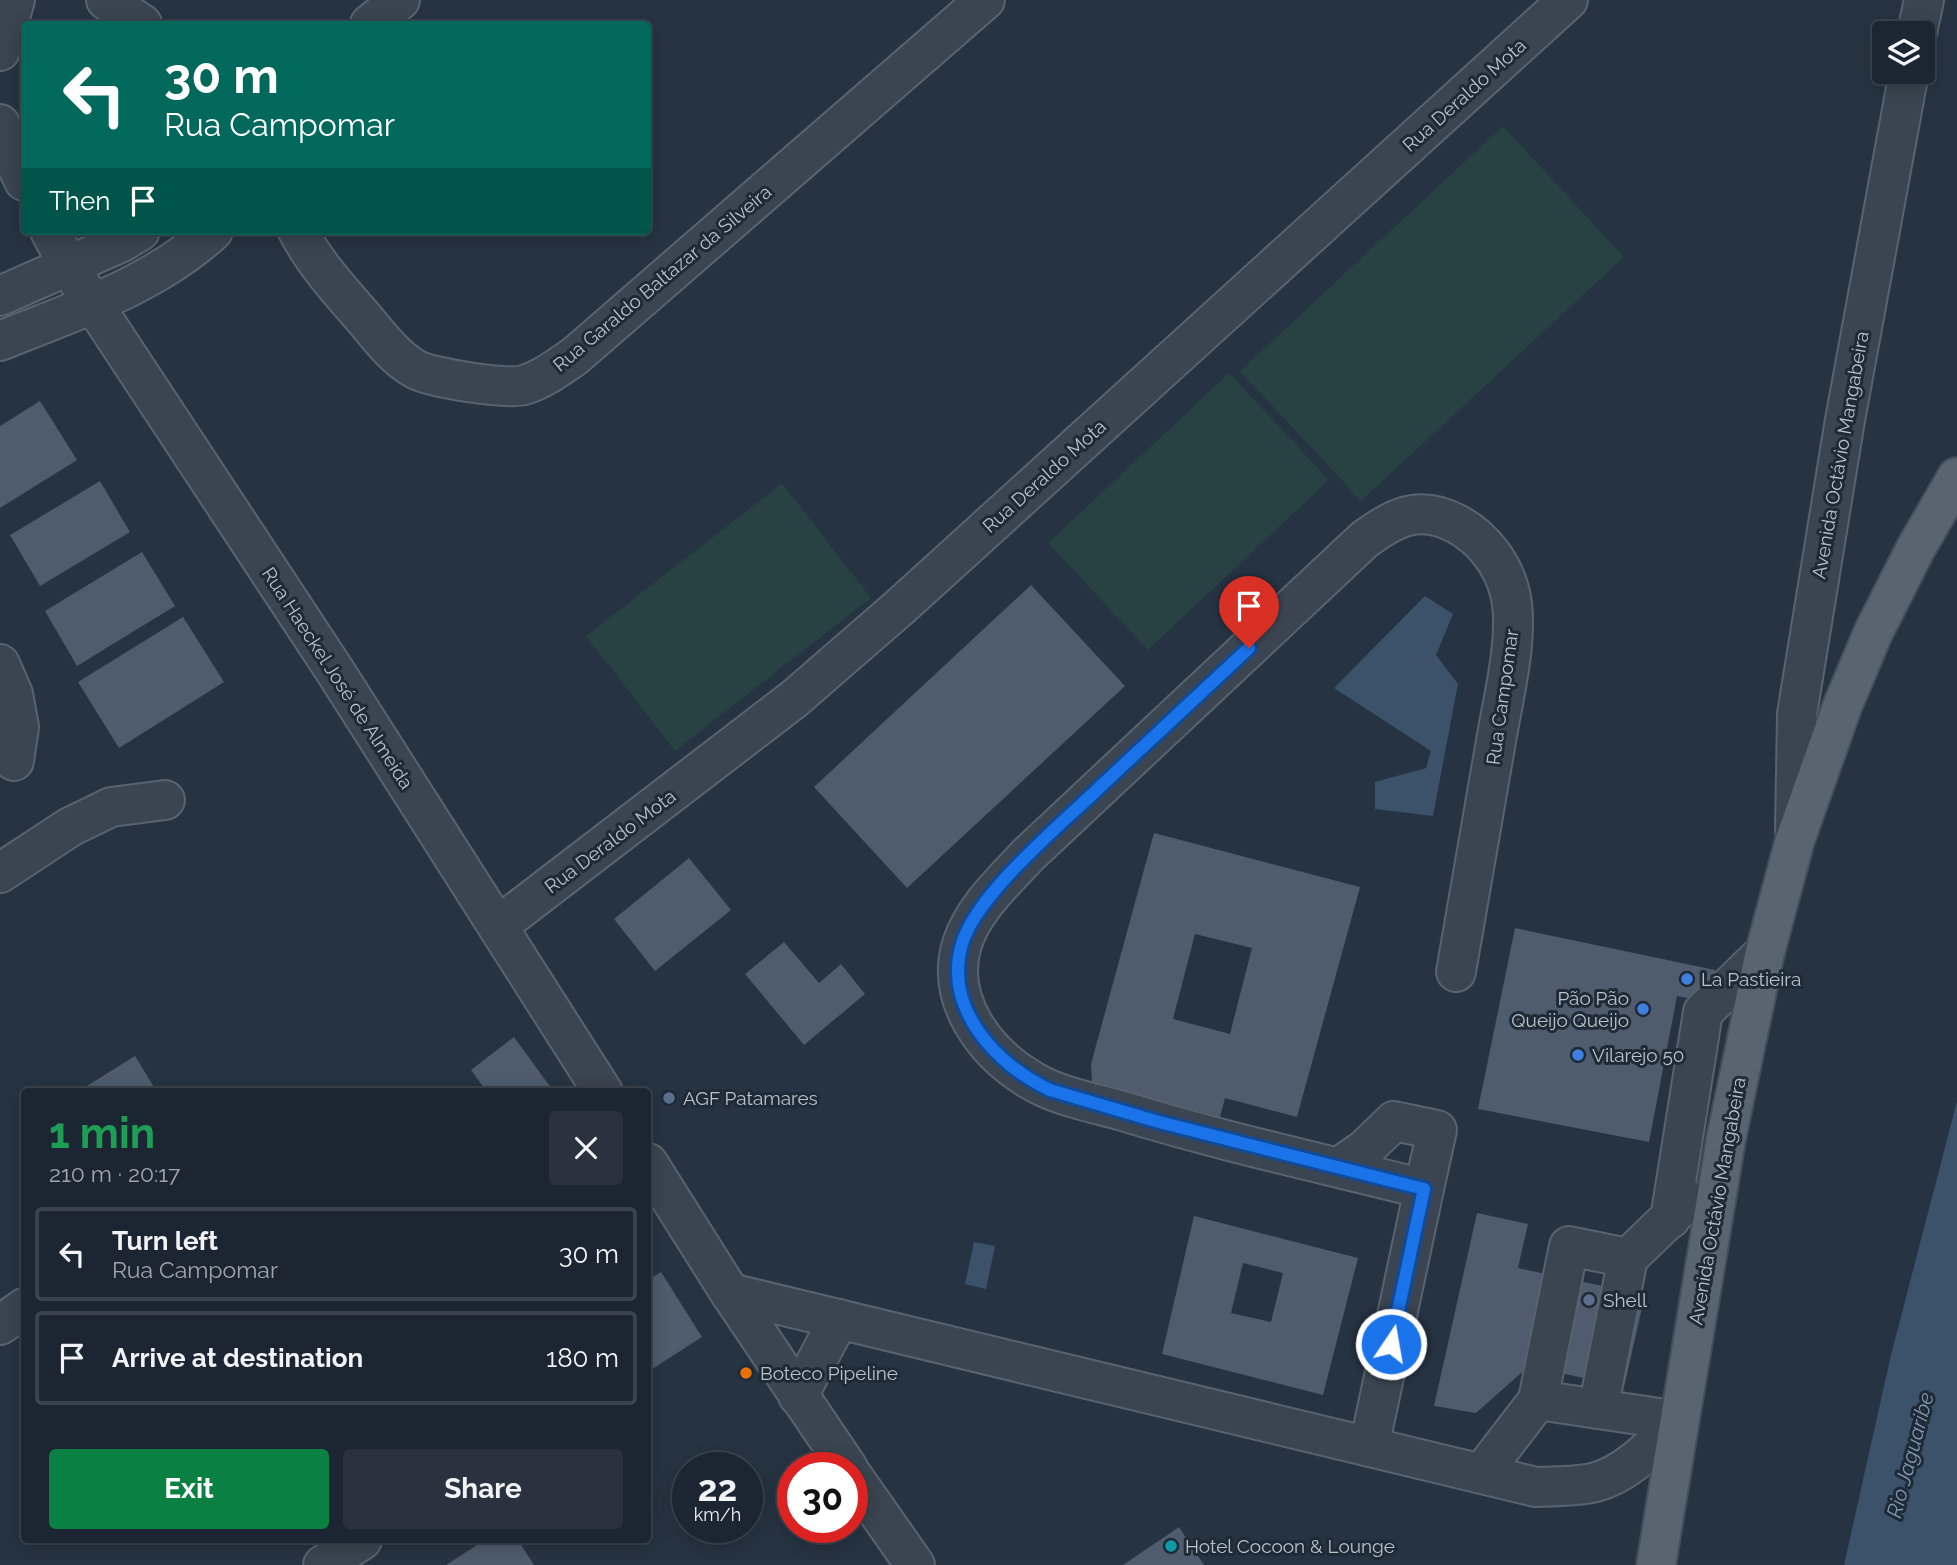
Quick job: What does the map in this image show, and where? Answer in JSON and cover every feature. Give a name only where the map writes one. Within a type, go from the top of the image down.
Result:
[{"type":"main road","name":"Avenida Octávio Mangabeira","points":[[1656,1565],[1721,1166],[1765,952],[1795,840],[1842,707],[1873,634],[1916,548],[1957,477]]},
{"type":"street","points":[[0,51],[15,0]]},
{"type":"street","points":[[106,0],[138,21]]},
{"type":"street","points":[[374,21],[400,0]]},
{"type":"street","name":"Rua Garaldo Baltazar da Silveira","points":[[300,235],[344,295],[393,353],[416,370],[498,386],[522,386],[549,374],[575,356],[985,0]]},
{"type":"street","name":"Rua Deraldo Mota","points":[[498,926],[783,707],[891,616],[1568,0]]},
{"type":"street","points":[[1920,21],[1924,0]]},
{"type":"street","name":"Avenida Octávio Mangabeira","points":[[1795,840],[1797,714],[1845,420],[1907,84]]},
{"type":"street","points":[[0,124],[2,135],[21,175]]},
{"type":"street","name":"Rua Haeckel José de Almeida","points":[[52,235],[69,267],[342,683],[600,1088]]},
{"type":"street","points":[[0,296],[69,267],[133,235]]},
{"type":"street","points":[[0,341],[117,294],[161,271],[209,235]]},
{"type":"street","name":"Rua Campomar","points":[[1424,1189],[1159,1122],[1050,1090],[1033,1082],[1002,1059],[973,1025],[961,996],[958,967],[962,943],[974,918],[1028,855],[1365,540],[1388,522],[1412,514],[1429,513],[1446,518],[1469,531],[1502,568],[1510,595],[1514,626],[1456,972]]},
{"type":"street","points":[[0,664],[13,694],[19,727],[14,761]]},
{"type":"street","points":[[0,873],[70,827],[111,807],[165,800]]},
{"type":"street","points":[[1670,1219],[1703,1012],[1765,952]]},
{"type":"street","points":[[1339,1167],[1365,1149],[1394,1121],[1437,1130],[1369,1447]]},
{"type":"street","points":[[1598,1409],[1628,1258],[1721,1166]]},
{"type":"street","points":[[651,1168],[730,1293],[837,1452]]},
{"type":"street","points":[[1482,1473],[1538,1400],[1569,1246],[1628,1258]]},
{"type":"street","points":[[730,1293],[1536,1487],[1596,1482],[1634,1461],[1679,1421]]},
{"type":"street","points":[[0,1325],[21,1310]]},
{"type":"street","points":[[798,1396],[839,1319]]},
{"type":"street","points":[[1538,1400],[1679,1421]]},
{"type":"street","points":[[868,1498],[915,1565]]},
{"type":"street","points":[[323,1565],[357,1543]]},
{"type":"green space","points":[[1503,126],[1624,257],[1361,501],[1240,371]]},
{"type":"green space","points":[[1229,373],[1329,480],[1148,650],[1048,543]]},
{"type":"green space","points":[[782,483],[871,598],[675,751],[586,636]]},
{"type":"water","points":[[1425,596],[1453,614],[1436,655],[1458,684],[1433,816],[1375,809],[1375,782],[1426,768],[1431,751],[1334,688]]},
{"type":"water","name":"Rio Jaguaribe","points":[[1957,1101],[1957,1565],[1844,1565],[1891,1355]]},
{"type":"water","points":[[974,1242],[995,1246],[986,1289],[965,1284]]},
{"type":"building","points":[[40,401],[77,460],[0,508],[0,426]]},
{"type":"building","points":[[100,481],[130,532],[40,586],[10,535]]},
{"type":"building","points":[[142,552],[175,606],[77,666],[45,611]]},
{"type":"building","points":[[1031,585],[1125,686],[907,888],[814,787]]},
{"type":"building","points":[[183,617],[224,682],[119,748],[78,682]]},
{"type":"building","points":[[1154,833],[1360,887],[1297,1117],[1225,1098],[1220,1117],[1092,1083],[1091,1064]],"holes":[[[1195,934],[1252,948],[1230,1034],[1173,1019]]]},
{"type":"building","points":[[689,858],[731,910],[655,971],[614,919]]},
{"type":"building","name":"Vilarejo 50","points":[[1515,928],[1715,970],[1709,1002],[1677,996],[1649,1142],[1478,1109]]},
{"type":"building","points":[[784,942],[819,983],[841,964],[865,994],[804,1045],[745,974]]},
{"type":"building","points":[[514,1037],[551,1088],[484,1088],[471,1070]]},
{"type":"building","points":[[135,1056],[155,1088],[84,1088]]},
{"type":"building","points":[[1477,1213],[1528,1224],[1518,1268],[1645,1295],[1624,1387],[1529,1366],[1476,1413],[1434,1406]]},
{"type":"building","points":[[1194,1216],[1358,1258],[1323,1395],[1162,1354]],"holes":[[[1243,1263],[1283,1273],[1271,1322],[1231,1313]]]},
{"type":"building","points":[[661,1272],[702,1337],[651,1370],[651,1278]]},
{"type":"building","name":"Hotel Cocoon & Lounge","points":[[1179,1527],[1204,1565],[1123,1565]]},
{"type":"building","points":[[480,1543],[520,1543],[534,1565],[446,1565]]},
{"type":"place","name":"La Pastieira","points":[[1687,979]]},
{"type":"place","name":"Pão Pão Queijo Queijo","points":[[1643,1009]]},
{"type":"place","name":"Vilarejo 50","points":[[1578,1055]]},
{"type":"place","name":"AGF Patamares","points":[[669,1098]]},
{"type":"place","name":"Shell","points":[[1589,1300]]},
{"type":"place","name":"Boteco Pipeline","points":[[746,1373]]},
{"type":"place","name":"Hotel Cocoon & Lounge","points":[[1171,1546]]},
{"type":"route","points":[[1249,648],[1028,855],[993,893],[974,918],[962,943],[958,967],[961,996],[973,1025],[990,1046],[1015,1070],[1050,1090],[1159,1122],[1424,1189],[1391,1344]]}]
